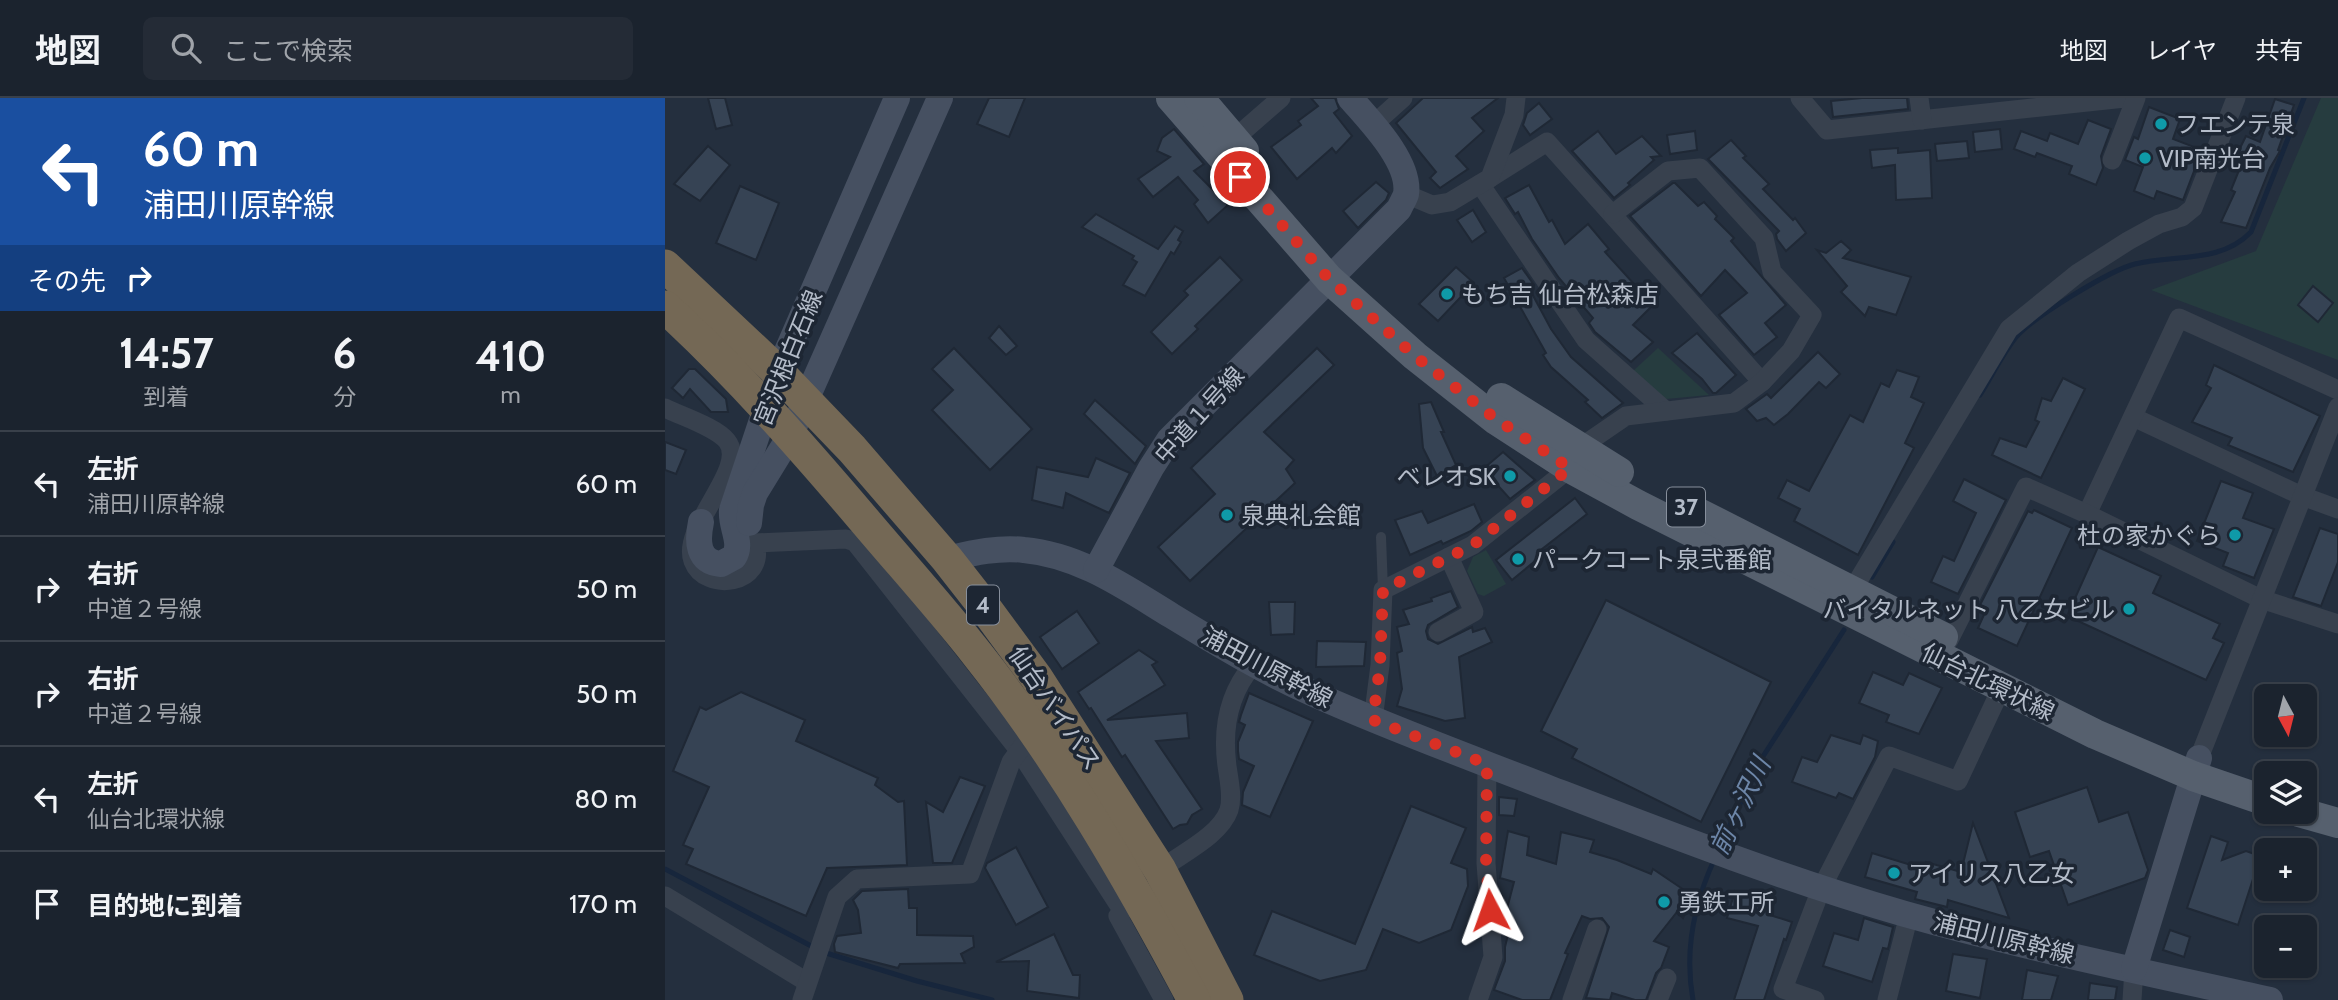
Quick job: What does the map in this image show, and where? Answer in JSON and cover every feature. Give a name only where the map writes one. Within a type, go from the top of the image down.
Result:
[{"type":"highway","name":"仙台バイパス","points":[[665,266],[778,372],[852,449],[947,559],[1036,677],[1160,870],[1227,1000]]},
{"type":"highway","name":"仙台バイパス","points":[[665,307],[709,347],[830,478],[978,655],[1027,742],[1089,814],[1131,903],[1194,1000]]},
{"type":"main road","name":"仙台北環状線","points":[[1171,98],[1415,356],[1496,419],[1576,459],[1630,479],[1850,588],[2254,795]]},
{"type":"main road","name":"仙台北環状線","points":[[1199,98],[1234,139],[1335,273]]},
{"type":"main road","name":"仙台北環状線","points":[[1576,459],[1638,505],[2095,734],[2196,767],[2254,779]]},
{"type":"main road","points":[[2317,797],[2338,803]]},
{"type":"main road","points":[[2317,817],[2338,823]]},
{"type":"street","name":"宮沢根白石線","points":[[701,522],[698,543],[707,560],[721,564],[734,557],[738,544],[732,528],[732,510],[778,372],[897,98]]},
{"type":"street","name":"宮沢根白石線","points":[[755,543],[749,528],[751,505],[763,478],[790,436],[806,402],[940,98]]},
{"type":"street","points":[[1234,139],[1281,98]]},
{"type":"street","points":[[1350,98],[1399,161],[1405,177],[1406,194],[1432,205],[1450,202],[1547,142],[1762,382]]},
{"type":"street","points":[[1373,125],[1403,98]]},
{"type":"street","points":[[1485,181],[1514,115],[1516,98]]},
{"type":"street","points":[[1800,98],[1827,130],[2085,100],[2125,98]]},
{"type":"street","points":[[1919,98],[1922,120]]},
{"type":"street","points":[[2112,160],[2136,98]]},
{"type":"street","points":[[1850,588],[1859,579],[2009,329],[2078,273],[2128,241],[2159,224],[2182,217],[2193,208],[2236,98]]},
{"type":"street","points":[[1373,720],[1380,665],[1383,590],[1473,545],[1576,459],[1591,440],[1626,416],[1734,403],[1762,382],[1791,351],[1812,315],[1772,272],[1764,238],[1700,168],[1668,171],[1613,214]]},
{"type":"street","points":[[1485,181],[1586,340],[1666,411]]},
{"type":"street","name":"中道１号線","points":[[1096,570],[1169,440],[1399,209],[1406,194]]},
{"type":"street","points":[[2087,514],[2179,318],[2338,390]]},
{"type":"street","points":[[2131,1000],[2134,970],[2196,767],[2338,407]]},
{"type":"street","points":[[665,408],[714,432],[727,440],[730,447],[729,466],[692,541],[691,554],[696,566],[706,575],[735,580],[753,568],[758,552],[755,543],[846,539],[855,542],[1027,742],[1011,762],[969,874],[857,879],[837,897],[806,985],[665,896]]},
{"type":"street","points":[[2133,417],[2302,496],[2338,509]]},
{"type":"street","points":[[1949,640],[2027,487],[2261,599],[2338,624]]},
{"type":"street","name":"浦田川原幹線","points":[[947,559],[981,551],[1024,550],[1062,558],[1096,570],[1253,665],[1373,720],[1706,849],[1821,889],[1909,915],[2270,1000]]},
{"type":"street","points":[[1438,632],[1474,612],[1448,557]]},
{"type":"street","points":[[1160,870],[1210,835],[1229,810],[1227,713],[1240,680],[1253,665]]},
{"type":"street","points":[[1815,1000],[1783,989],[1821,889],[1889,756],[1958,781],[2001,689]]},
{"type":"street","points":[[1478,1000],[1493,957],[1486,863],[1487,764]]},
{"type":"street","points":[[1131,903],[1118,916],[1164,1000]]},
{"type":"street","points":[[1887,1000],[1909,915]]},
{"type":"street","points":[[1572,1000],[1597,929]]},
{"type":"street","points":[[1658,1000],[1667,978]]},
{"type":"lane","points":[[1381,537],[1383,590]]},
{"type":"green space","points":[[2321,98],[2338,98],[2338,360],[2151,290],[2256,251]]},
{"type":"green space","points":[[1658,348],[1709,395],[1666,399],[1632,372]]},
{"type":"green space","points":[[1486,550],[1506,584],[1484,596],[1478,594],[1467,571],[1473,557]]},
{"type":"building","points":[[708,98],[725,98],[732,125],[716,129]]},
{"type":"building","points":[[989,98],[1025,98],[1009,137],[977,124]]},
{"type":"building","points":[[1311,98],[1335,98],[1339,109],[1334,113],[1352,136],[1336,153],[1332,148],[1297,179],[1271,147],[1301,125],[1298,121],[1318,106]]},
{"type":"building","points":[[1423,98],[1498,98],[1472,118],[1484,131],[1456,156],[1468,169],[1440,188],[1430,178],[1436,172],[1396,123]]},
{"type":"building","points":[[1907,98],[1908,109],[1833,117],[1831,101]]},
{"type":"building","points":[[2275,99],[2294,105],[2278,150],[2280,151],[2270,168],[2246,228],[2221,222],[2235,192],[2231,190],[2244,158],[2236,156],[2246,136],[2260,142]]},
{"type":"building","points":[[1539,103],[1552,119],[1530,135],[1523,125],[1527,113]]},
{"type":"building","points":[[2149,107],[2180,119],[2173,139],[2202,150],[2183,200],[2157,191],[2154,199],[2134,191],[2143,167],[2125,160],[2134,137],[2138,139]]},
{"type":"building","points":[[2088,120],[2111,129],[2101,156],[2103,168],[2096,185],[2069,174],[2072,166],[2037,153],[2035,157],[2014,149],[2021,131],[2047,141],[2050,133],[2078,144]]},
{"type":"building","points":[[1174,129],[1204,164],[1194,171],[1228,205],[1208,223],[1194,204],[1198,200],[1178,177],[1153,197],[1138,179],[1170,157],[1157,151],[1162,138]]},
{"type":"building","points":[[2000,129],[2002,149],[1975,152],[1973,132]]},
{"type":"building","points":[[1598,131],[1616,154],[1642,136],[1661,156],[1651,157],[1654,160],[1614,198],[1572,151]]},
{"type":"building","points":[[1695,131],[1697,150],[1670,154],[1667,135]]},
{"type":"building","points":[[1731,140],[1746,156],[1743,158],[1769,184],[1763,189],[1793,220],[1795,218],[1806,233],[1786,251],[1777,239],[1776,234],[1779,231],[1708,159]]},
{"type":"building","points":[[1967,141],[1969,158],[1937,161],[1935,144]]},
{"type":"building","points":[[708,146],[730,165],[700,201],[674,184]]},
{"type":"building","points":[[1898,148],[1898,153],[1930,150],[1932,198],[1896,200],[1895,165],[1872,168],[1870,150]]},
{"type":"building","points":[[1376,182],[1389,193],[1386,200],[1358,228],[1343,211]]},
{"type":"building","points":[[1673,183],[1698,206],[1704,202],[1717,216],[1715,219],[1734,238],[1731,241],[1786,305],[1765,323],[1777,337],[1754,355],[1719,315],[1747,293],[1725,270],[1701,296],[1630,216]]},
{"type":"building","points":[[1529,185],[1549,222],[1552,220],[1565,244],[1588,224],[1609,249],[1605,252],[1653,305],[1633,325],[1653,342],[1631,362],[1595,332],[1589,323],[1593,318],[1559,278],[1532,239],[1518,212],[1515,214],[1505,198]]},
{"type":"building","points":[[740,186],[779,203],[756,260],[716,243]]},
{"type":"building","points":[[1473,210],[1486,232],[1472,242],[1457,220]]},
{"type":"building","points":[[1096,214],[1158,249],[1175,226],[1183,231],[1178,240],[1181,242],[1174,254],[1171,252],[1145,296],[1123,285],[1137,262],[1132,259],[1134,256],[1082,227]]},
{"type":"building","points":[[1841,241],[1851,250],[1843,258],[1911,277],[1896,315],[1869,307],[1865,316],[1841,292],[1847,286],[1817,250],[1826,253]]},
{"type":"building","points":[[1220,257],[1242,280],[1195,326],[1198,329],[1172,354],[1151,332],[1188,295],[1184,291]]},
{"type":"building","name":"もち吉 仙台松森店","points":[[1456,267],[1474,283],[1438,321],[1419,304]]},
{"type":"building","points":[[1522,268],[1534,285],[1529,288],[1551,329],[1571,357],[1623,403],[1602,418],[1585,402],[1588,400],[1551,367],[1543,355],[1546,353],[1504,278]]},
{"type":"building","points":[[2313,286],[2333,303],[2318,322],[2298,305]]},
{"type":"building","points":[[999,326],[1017,346],[1006,355],[989,338]]},
{"type":"building","points":[[1697,333],[1736,375],[1716,393],[1672,353]]},
{"type":"building","points":[[954,348],[1032,429],[990,470],[932,410],[953,390],[932,369]]},
{"type":"building","points":[[1317,348],[1334,365],[1264,432],[1294,460],[1286,469],[1295,483],[1190,581],[1158,547],[1215,494],[1191,468]]},
{"type":"building","points":[[1818,352],[1840,374],[1826,388],[1819,382],[1774,425],[1766,418],[1757,421],[1746,409],[1767,394],[1771,398]]},
{"type":"building","points":[[2214,365],[2320,416],[2293,472],[2228,445],[2232,438],[2192,422],[2211,388],[2206,385]]},
{"type":"building","points":[[689,369],[695,369],[726,399],[728,412],[711,412],[690,389],[683,398],[672,388]]},
{"type":"building","points":[[1897,370],[1919,377],[1911,397],[1924,403],[1905,443],[1914,448],[1858,555],[1794,521],[1800,509],[1778,498],[1787,480],[1809,491],[1850,415],[1863,422],[1881,383],[1889,387]]},
{"type":"building","points":[[2063,378],[2085,389],[2041,478],[1992,455],[2000,438],[2026,447],[2039,422],[2035,420],[2042,398],[2051,401]]},
{"type":"building","points":[[1095,400],[1146,446],[1135,464],[1084,414]]},
{"type":"building","points":[[1431,402],[1456,465],[1437,476],[1423,448],[1419,404]]},
{"type":"building","points":[[665,442],[686,450],[676,474],[665,470]]},
{"type":"building","name":"ベレオSK","points":[[1503,452],[1535,480],[1510,499],[1483,469]]},
{"type":"building","points":[[1096,458],[1130,473],[1109,513],[1066,493],[1063,508],[1032,500],[1037,467],[1088,477]]},
{"type":"building","points":[[1964,479],[2006,500],[1958,594],[1931,582],[1943,556],[1954,561],[1976,513],[1953,501]]},
{"type":"building","name":"杜の家かぐら","points":[[2221,481],[2253,493],[2243,518],[2274,529],[2254,578],[2223,566],[2228,553],[2197,541]]},
{"type":"building","points":[[1575,498],[1587,514],[1537,553],[1540,557],[1512,580],[1496,560]]},
{"type":"building","points":[[1474,504],[1482,522],[1471,531],[1410,555],[1395,520],[1422,511],[1428,523]]},
{"type":"building","points":[[2034,510],[2072,528],[2017,646],[1978,628],[1987,608],[1980,605],[2028,511],[2032,513]]},
{"type":"building","points":[[2320,528],[2338,534],[2338,562],[2321,606],[2293,597]]},
{"type":"building","name":"バイタルネット 八乙女ビル","points":[[2098,547],[2161,576],[2153,593],[2220,624],[2213,638],[2224,643],[2206,680],[2067,616]]},
{"type":"building","points":[[1451,591],[1458,607],[1428,625],[1428,639],[1438,644],[1472,627],[1473,632],[1485,628],[1492,642],[1459,657],[1465,718],[1445,721],[1397,706],[1402,689],[1397,653],[1402,651],[1397,627],[1409,624],[1403,610],[1432,601],[1431,598]]},
{"type":"building","points":[[1606,600],[1771,682],[1701,822],[1572,758],[1577,749],[1541,731]]},
{"type":"building","points":[[1269,602],[1295,602],[1294,634],[1271,635]]},
{"type":"building","points":[[1077,611],[1099,643],[1062,669],[1040,637]]},
{"type":"building","points":[[1317,641],[1366,642],[1364,666],[1316,667]]},
{"type":"building","points":[[1139,650],[1157,662],[1152,665],[1165,685],[1107,720],[1187,713],[1189,738],[1156,741],[1202,809],[1192,815],[1187,824],[1173,829],[1125,755],[1122,757],[1078,692]]},
{"type":"building","points":[[1873,672],[1903,685],[1909,673],[1942,688],[1919,734],[1886,722],[1889,715],[1859,703]]},
{"type":"building","points":[[741,692],[805,720],[796,741],[878,778],[875,785],[898,802],[904,801],[907,865],[827,868],[806,916],[686,864],[693,849],[683,845],[709,787],[673,771],[700,707],[706,710]]},
{"type":"building","points":[[1249,693],[1313,721],[1270,817],[1242,805],[1243,792],[1254,766],[1239,759],[1238,751],[1238,742],[1245,725],[1239,722]]},
{"type":"building","points":[[1831,735],[1860,744],[1863,735],[1878,741],[1875,757],[1853,799],[1839,793],[1836,798],[1792,782],[1802,757],[1817,762]]},
{"type":"building","points":[[960,777],[985,786],[952,863],[933,863],[926,802],[943,812]]},
{"type":"building","points":[[2087,787],[2099,822],[2128,812],[2148,870],[2145,878],[2068,905],[2049,851],[2030,857],[2015,812]]},
{"type":"building","points":[[1499,797],[1517,799],[1514,816],[1499,815]]},
{"type":"building","points":[[1411,806],[1466,828],[1451,863],[1467,869],[1468,886],[1451,930],[1419,943],[1383,929],[1366,970],[1320,981],[1254,955],[1272,911],[1355,944]]},
{"type":"building","points":[[1973,823],[2009,918],[1948,900],[1947,907],[1915,899],[1917,892],[1865,877],[1872,853],[1924,869],[1926,862],[1961,872]]},
{"type":"building","points":[[1508,831],[1529,837],[1527,855],[1556,864],[1561,832],[1594,840],[1590,852],[1651,874],[1653,869],[1693,896],[1683,918],[1677,912],[1654,941],[1669,947],[1646,1000],[1635,1000],[1612,993],[1610,1000],[1586,998],[1609,927],[1602,918],[1590,919],[1582,916],[1565,953],[1568,954],[1550,1000],[1522,1000],[1494,990],[1505,961],[1505,947],[1511,922],[1504,920],[1514,882],[1500,878]]},
{"type":"building","points":[[2211,836],[2228,842],[2222,860],[2246,851],[2254,854],[2254,879],[2238,925],[2187,908]]},
{"type":"building","points":[[1016,847],[1048,907],[1016,925],[985,868],[987,863]]},
{"type":"building","points":[[908,889],[909,908],[917,908],[917,935],[973,936],[974,947],[961,954],[965,963],[900,964],[898,968],[835,952],[837,936],[861,933],[858,910],[853,900],[862,891]]},
{"type":"building","points":[[1735,891],[1775,900],[1770,915],[1792,922],[1764,1000],[1734,1000],[1758,926],[1727,918]]},
{"type":"building","points":[[1864,918],[1893,927],[1888,949],[1883,948],[1872,982],[1823,966],[1834,933],[1858,940]]},
{"type":"building","points":[[2170,930],[2190,937],[2184,957],[2163,950]]},
{"type":"building","points":[[1054,934],[1073,975],[1080,975],[1079,998],[1027,991],[1029,961],[996,962]]},
{"type":"building","points":[[1953,954],[1987,959],[1980,998],[1946,991]]},
{"type":"building","points":[[2027,970],[2058,976],[2051,1000],[2022,1000]]},
{"type":"building","points":[[2090,983],[2117,987],[2115,1000],[2088,1000]]},
{"type":"waterway","points":[[1980,395],[2017,336],[2073,295],[2123,268],[2150,261],[2211,254],[2239,242],[2251,232],[2304,98]]},
{"type":"waterway","points":[[1872,577],[1893,542]]},
{"type":"waterway","name":"前ヶ沢川","points":[[1720,846],[1762,758],[1844,630]]},
{"type":"waterway","name":"前ヶ沢川","points":[[1693,1000],[1690,945],[1701,892],[1715,858]]},
{"type":"waterway","points":[[665,869],[815,948]]},
{"type":"waterway","points":[[823,952],[917,981],[992,1000]]},
{"type":"place","name":"フエンテ泉","points":[[2161,124]]},
{"type":"place","name":"VIP南光台","points":[[2145,158]]},
{"type":"place","name":"もち吉 仙台松森店","points":[[1447,294]]},
{"type":"place","name":"ベレオSK","points":[[1510,476]]},
{"type":"place","name":"泉典礼会館","points":[[1227,515]]},
{"type":"place","name":"杜の家かぐら","points":[[2235,535]]},
{"type":"place","name":"パークコート泉弐番館","points":[[1518,559]]},
{"type":"place","name":"バイタルネット 八乙女ビル","points":[[2129,609]]},
{"type":"place","name":"アイリス八乙女","points":[[1894,873]]},
{"type":"place","name":"勇鉄工所","points":[[1664,902]]},
{"type":"route","points":[[1240,177],[1329,279],[1415,356],[1496,419],[1570,468],[1473,545],[1383,590],[1380,665],[1373,720],[1487,764],[1486,863],[1490,910]]}]
